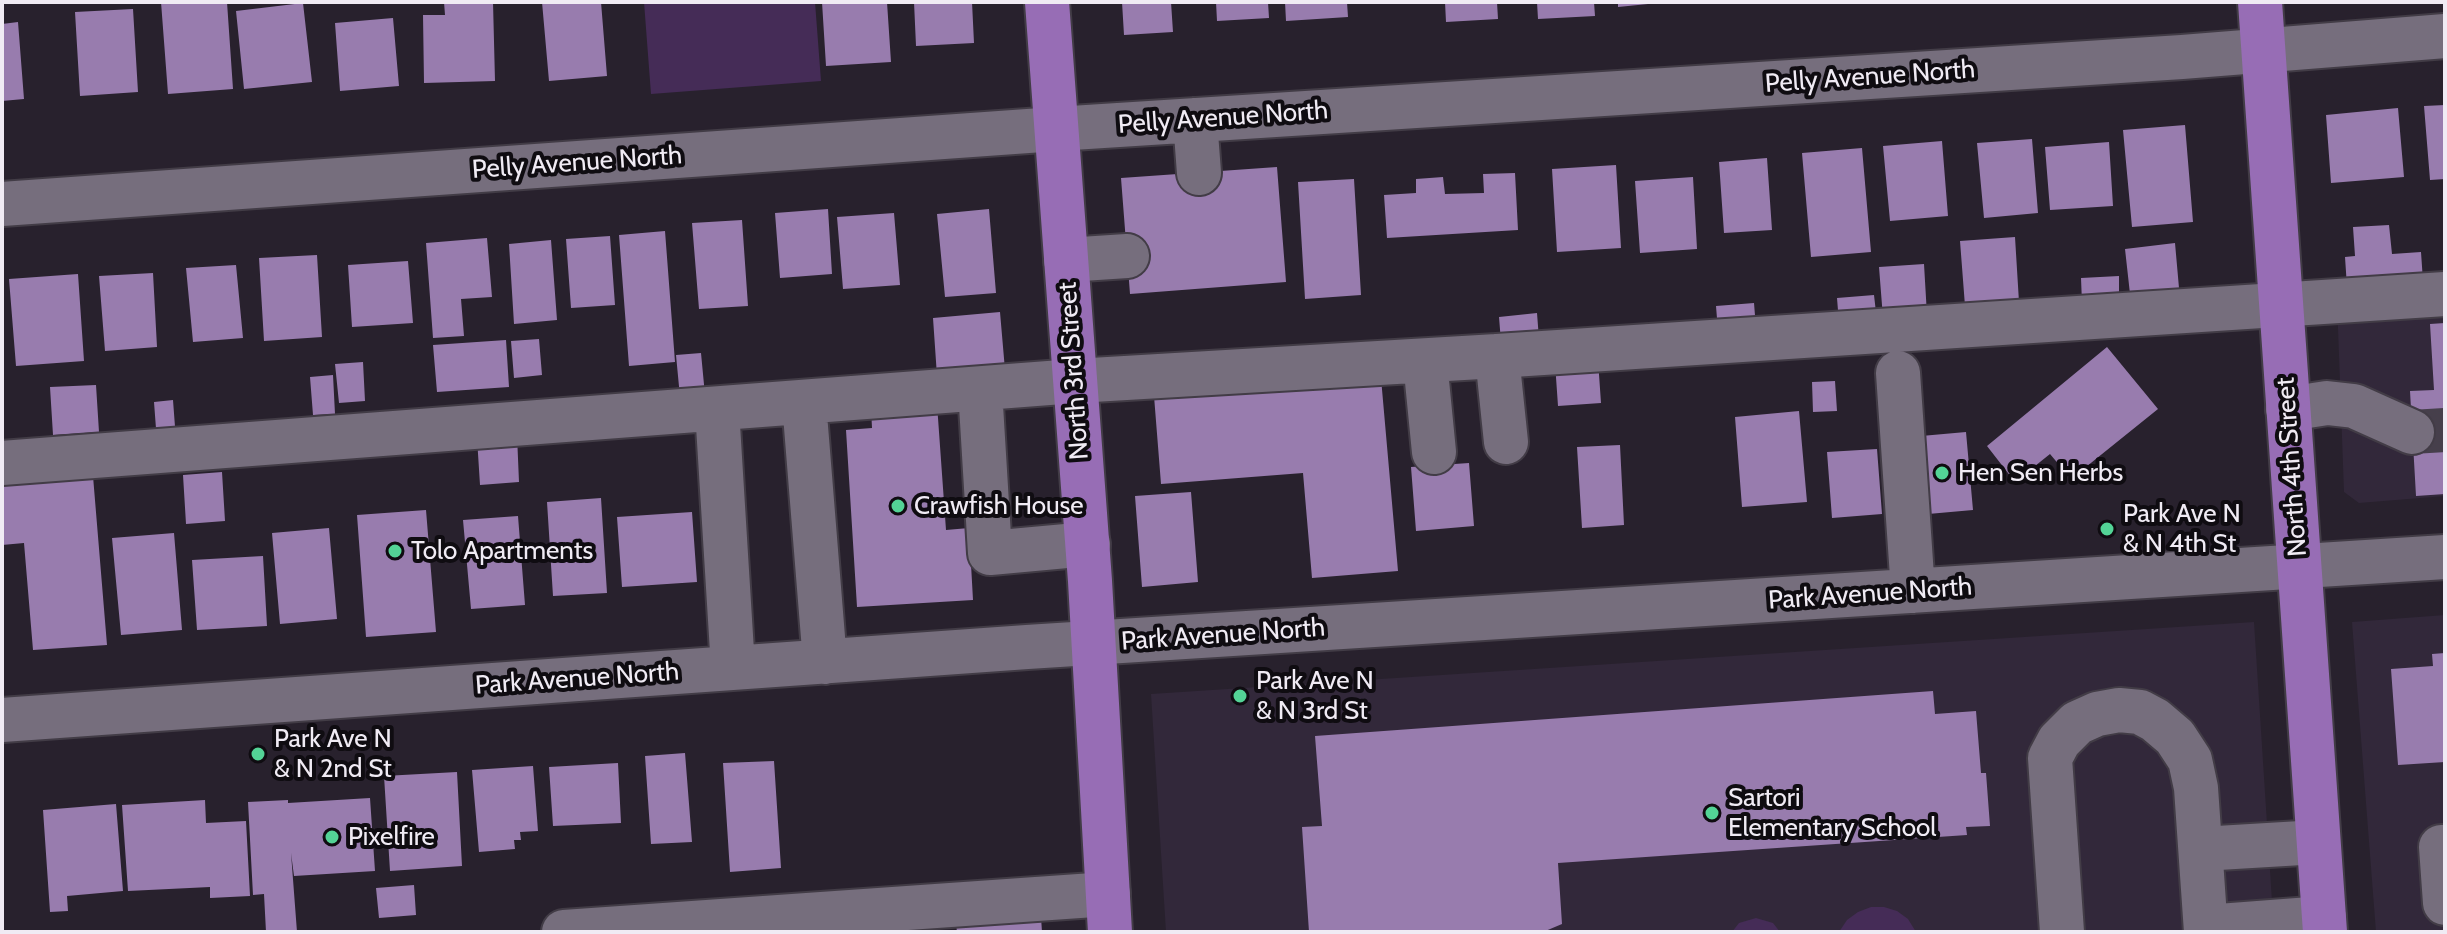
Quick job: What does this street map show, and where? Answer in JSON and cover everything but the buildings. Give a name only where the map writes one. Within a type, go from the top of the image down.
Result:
[{"type":"main road","name":"North 3rd Street","points":[[1047,2],[1088,544],[1109,913]]},
{"type":"main road","name":"North 4th Street","points":[[2260,2],[2324,925]]},
{"type":"street","name":"Pelly Avenue North","points":[[2,204],[1056,129],[2263,51],[2445,36]]},
{"type":"street","points":[[1195,120],[1199,173]]},
{"type":"street","points":[[1066,260],[1127,256]]},
{"type":"street","points":[[2,463],[1075,381],[2445,294]]},
{"type":"street","points":[[1497,356],[1506,442]]},
{"type":"street","points":[[1425,361],[1434,452]]},
{"type":"street","points":[[1898,373],[1913,591]]},
{"type":"street","points":[[980,389],[990,553],[1088,544]]},
{"type":"street","points":[[804,402],[825,662]]},
{"type":"street","points":[[2288,409],[2327,403],[2354,406],[2412,432]]},
{"type":"street","points":[[717,409],[733,668]]},
{"type":"street","name":"Park Avenue North","points":[[2,720],[1092,644],[2445,557]]},
{"type":"street","points":[[2062,932],[2050,758],[2059,741],[2077,723],[2097,714],[2119,710],[2140,712],[2155,720],[2175,737],[2190,760],[2196,788],[2206,929],[2324,925]]},
{"type":"street","points":[[2201,849],[2318,842]]},
{"type":"street","points":[[2445,847],[2441,847],[2445,903]]},
{"type":"street","points":[[564,932],[1109,913]]},
{"type":"shaded area","points":[[644,2],[815,2],[821,81],[651,94]]},
{"type":"shaded area","points":[[2445,294],[2445,496],[2359,503],[2344,492],[2337,301]]},
{"type":"shaded area","points":[[2445,615],[2445,932],[2376,932],[2352,622]]},
{"type":"shaded area","name":"Sartori Elementary School","points":[[2254,622],[2274,932],[1166,932],[1151,694]]},
{"type":"shaded area","points":[[1871,907],[1897,911],[1908,919],[1916,932],[1839,932],[1847,920]]},
{"type":"shaded area","points":[[1756,918],[1773,923],[1780,932],[1732,932],[1739,923]]},
{"type":"tunnel","points":[[2412,432],[2445,430]]},
{"type":"place","name":"Hen Sen Herbs","points":[[1942,473]]},
{"type":"place","name":"Crawfish House","points":[[898,506]]},
{"type":"place","name":"Park Ave N & N 4th St","points":[[2107,529]]},
{"type":"place","name":"Tolo Apartments","points":[[395,551]]},
{"type":"place","name":"Park Ave N & N 3rd St","points":[[1240,696]]},
{"type":"place","name":"Park Ave N & N 2nd St","points":[[258,754]]},
{"type":"place","name":"Sartori Elementary School","points":[[1712,813]]},
{"type":"place","name":"Pixelfire","points":[[332,837]]}]
